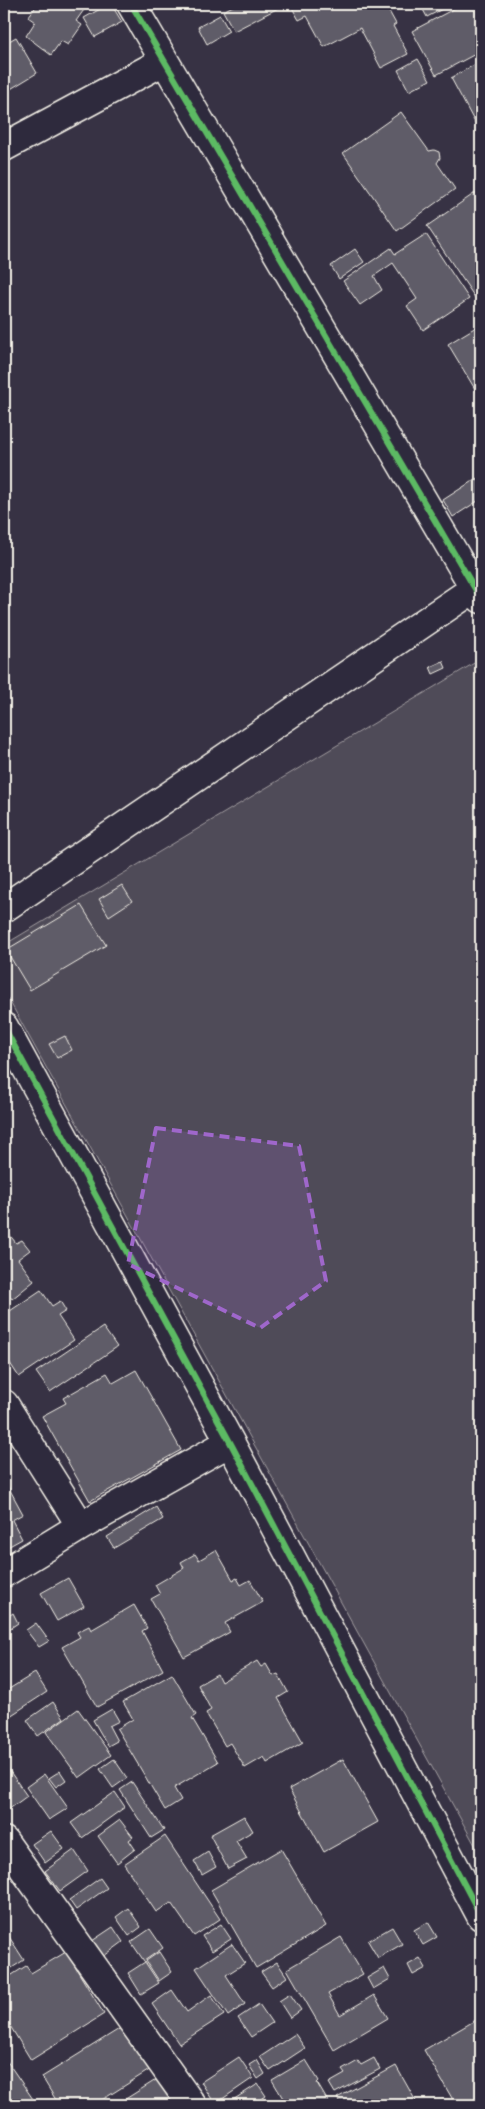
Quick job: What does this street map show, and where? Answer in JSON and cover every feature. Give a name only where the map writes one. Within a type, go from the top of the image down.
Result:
[{"type":"street","points":[[4,908],[478,593],[131,4]]},
{"type":"street","points":[[4,147],[164,61]]},
{"type":"street","points":[[4,1027],[230,1442],[481,1916]]},
{"type":"street","points":[[4,1404],[81,1526]]},
{"type":"street","points":[[4,1573],[81,1526],[230,1442]]},
{"type":"street","points":[[4,1841],[192,2105]]},
{"type":"highlighted area","points":[[156,1128],[299,1146],[326,1281],[260,1328],[128,1264]]},
{"type":"shaded area","points":[[481,659],[481,1856],[4,991],[4,945]]},
{"type":"building","points":[[38,4],[82,4],[86,7],[76,21],[82,25],[68,45],[61,41],[51,55],[26,36],[35,22],[28,17]]},
{"type":"building","points":[[111,4],[122,22],[95,37],[84,18]]},
{"type":"building","points":[[237,4],[278,4],[280,7],[234,31],[223,11]]},
{"type":"building","points":[[290,4],[385,4],[396,24],[393,26],[408,54],[381,68],[360,28],[324,47],[307,16],[299,20]]},
{"type":"building","points":[[420,4],[452,4],[427,17]]},
{"type":"building","points":[[463,4],[474,4],[481,18],[481,51],[436,75],[412,31]]},
{"type":"building","points":[[220,15],[229,31],[207,44],[198,27]]},
{"type":"building","points":[[16,37],[37,73],[4,93],[4,44]]},
{"type":"building","points":[[418,59],[430,80],[409,91],[398,70]]},
{"type":"building","points":[[481,61],[481,134],[451,78]]},
{"type":"building","points":[[401,112],[429,151],[439,152],[440,158],[437,163],[455,189],[397,231],[343,153]]},
{"type":"building","points":[[481,189],[481,295],[476,299],[427,226]]},
{"type":"building","points":[[426,234],[469,299],[423,330],[407,306],[417,299],[393,263],[374,276],[382,290],[360,305],[343,281],[391,248],[395,254]]},
{"type":"building","points":[[355,249],[364,262],[339,279],[331,266]]},
{"type":"building","points":[[481,324],[481,399],[448,344]]},
{"type":"building","points":[[477,478],[481,485],[481,499],[453,517],[443,500]]},
{"type":"building","points":[[443,661],[446,668],[433,674],[430,667]]},
{"type":"building","points":[[122,885],[132,901],[109,916],[99,899]]},
{"type":"building","points":[[81,905],[106,945],[30,990],[6,950]]},
{"type":"building","points":[[65,1036],[72,1050],[57,1058],[49,1044]]},
{"type":"building","points":[[4,1228],[16,1243],[22,1240],[30,1250],[18,1259],[34,1281],[12,1299],[8,1294],[4,1298]]},
{"type":"building","points":[[41,1290],[52,1306],[60,1301],[66,1311],[58,1316],[74,1340],[19,1377],[4,1354],[4,1315]]},
{"type":"building","points":[[103,1327],[117,1347],[50,1392],[36,1372]]},
{"type":"building","points":[[136,1370],[181,1450],[90,1501],[42,1416],[66,1403],[63,1398],[107,1373],[113,1383]]},
{"type":"building","points":[[4,1479],[23,1514],[12,1520],[22,1539],[4,1549]]},
{"type":"building","points":[[156,1507],[163,1519],[114,1548],[107,1537]]},
{"type":"building","points":[[216,1550],[233,1580],[237,1578],[241,1585],[250,1580],[263,1602],[225,1623],[230,1632],[184,1657],[151,1599],[160,1594],[155,1585],[184,1568],[181,1562],[195,1554],[199,1560]]},
{"type":"building","points":[[68,1578],[84,1606],[57,1621],[41,1593]]},
{"type":"building","points":[[134,1605],[147,1628],[142,1631],[163,1670],[97,1707],[62,1647],[80,1637],[77,1632],[89,1626],[91,1630]]},
{"type":"building","points":[[13,1613],[18,1623],[9,1629],[4,1619]]},
{"type":"building","points":[[36,1623],[49,1641],[39,1647],[26,1630]]},
{"type":"building","points":[[257,1661],[261,1667],[266,1664],[273,1676],[278,1674],[288,1692],[278,1698],[303,1742],[267,1763],[264,1757],[245,1768],[230,1743],[225,1746],[206,1713],[211,1710],[198,1685],[217,1674],[221,1682]]},
{"type":"building","points":[[35,1673],[47,1692],[10,1716],[4,1706],[4,1692]]},
{"type":"building","points":[[172,1674],[196,1715],[192,1718],[218,1762],[174,1788],[181,1800],[165,1810],[117,1729],[133,1719],[123,1702]]},
{"type":"building","points":[[53,1702],[64,1718],[38,1736],[27,1720]]},
{"type":"building","points":[[78,1709],[111,1755],[79,1778],[46,1732]]},
{"type":"building","points":[[112,1709],[119,1721],[109,1726],[117,1741],[108,1746],[93,1720]]},
{"type":"building","points":[[114,1759],[127,1778],[113,1788],[100,1769]]},
{"type":"building","points":[[343,1759],[378,1822],[324,1852],[289,1789]]},
{"type":"building","points":[[4,1763],[27,1796],[8,1810],[4,1804]]},
{"type":"building","points":[[60,1771],[66,1780],[56,1787],[49,1778]]},
{"type":"building","points":[[44,1774],[68,1808],[49,1820],[26,1787]]},
{"type":"building","points":[[132,1782],[164,1830],[151,1838],[120,1790]]},
{"type":"building","points":[[115,1792],[125,1807],[82,1838],[71,1823]]},
{"type":"building","points":[[244,1816],[253,1831],[236,1841],[247,1859],[228,1869],[210,1835]]},
{"type":"building","points":[[120,1820],[133,1837],[129,1840],[135,1849],[117,1863],[98,1836]]},
{"type":"building","points":[[51,1831],[64,1849],[45,1863],[32,1844]]},
{"type":"building","points":[[165,1836],[220,1919],[194,1936],[171,1903],[156,1912],[124,1864]]},
{"type":"building","points":[[281,1849],[326,1926],[256,1968],[211,1890]]},
{"type":"building","points":[[74,1850],[88,1871],[60,1891],[45,1871]]},
{"type":"building","points":[[208,1852],[216,1867],[202,1875],[194,1861]]},
{"type":"building","points":[[100,1878],[107,1888],[76,1910],[69,1900]]},
{"type":"building","points":[[128,1908],[141,1927],[129,1936],[116,1917]]},
{"type":"building","points":[[428,1922],[437,1937],[423,1945],[414,1930]]},
{"type":"building","points":[[221,1924],[231,1939],[212,1951],[202,1936]]},
{"type":"building","points":[[113,1927],[123,1942],[104,1956],[92,1941]]},
{"type":"building","points":[[392,1927],[402,1944],[378,1958],[368,1941]]},
{"type":"building","points":[[4,1929],[24,1960],[4,1973]]},
{"type":"building","points":[[150,1929],[163,1948],[144,1961],[131,1942]]},
{"type":"building","points":[[341,1937],[363,1974],[328,1994],[340,2015],[374,1995],[388,2018],[334,2050],[287,1969]]},
{"type":"building","points":[[232,1944],[245,1963],[226,1975],[245,2004],[228,2016],[196,1968]]},
{"type":"building","points":[[66,1952],[104,2014],[31,2060],[4,2016],[4,1980],[26,1966],[31,1973]]},
{"type":"building","points":[[159,1952],[172,1972],[159,1981],[146,1961]]},
{"type":"building","points":[[420,1958],[426,1968],[413,1975],[408,1965]]},
{"type":"building","points":[[145,1962],[159,1983],[141,1994],[128,1973]]},
{"type":"building","points":[[277,1962],[287,1977],[272,1987],[261,1972]]},
{"type":"building","points":[[384,1968],[390,1979],[373,1989],[367,1978]]},
{"type":"building","points":[[172,1990],[187,2012],[211,1995],[224,2015],[179,2044],[152,2004]]},
{"type":"building","points":[[290,1994],[301,2010],[290,2018],[279,2001]]},
{"type":"building","points":[[259,2004],[272,2023],[251,2037],[238,2018]]},
{"type":"building","points":[[481,2017],[481,2099],[470,2105],[456,2105],[424,2050]]},
{"type":"building","points":[[124,2026],[151,2069],[94,2105],[59,2105],[42,2077]]},
{"type":"building","points":[[295,2034],[305,2048],[270,2071],[260,2057]]},
{"type":"building","points":[[4,2057],[35,2102],[30,2105],[4,2105]]},
{"type":"building","points":[[239,2057],[253,2078],[215,2104],[201,2082]]},
{"type":"building","points":[[374,2058],[380,2069],[335,2093],[329,2083],[345,2074],[342,2070],[358,2061],[361,2065]]},
{"type":"building","points":[[257,2060],[265,2074],[258,2079],[249,2065]]},
{"type":"building","points":[[306,2060],[319,2081],[317,2083],[330,2105],[287,2105],[272,2080]]},
{"type":"building","points":[[396,2066],[418,2105],[341,2105],[337,2098]]},
{"type":"building","points":[[159,2078],[175,2102],[171,2105],[116,2105]]},
{"type":"building","points":[[258,2084],[266,2096],[259,2101],[262,2105],[225,2105]]},
{"type":"cycle path","points":[[131,4],[481,599]]},
{"type":"cycle path","points":[[4,1027],[230,1442],[481,1916]]}]
